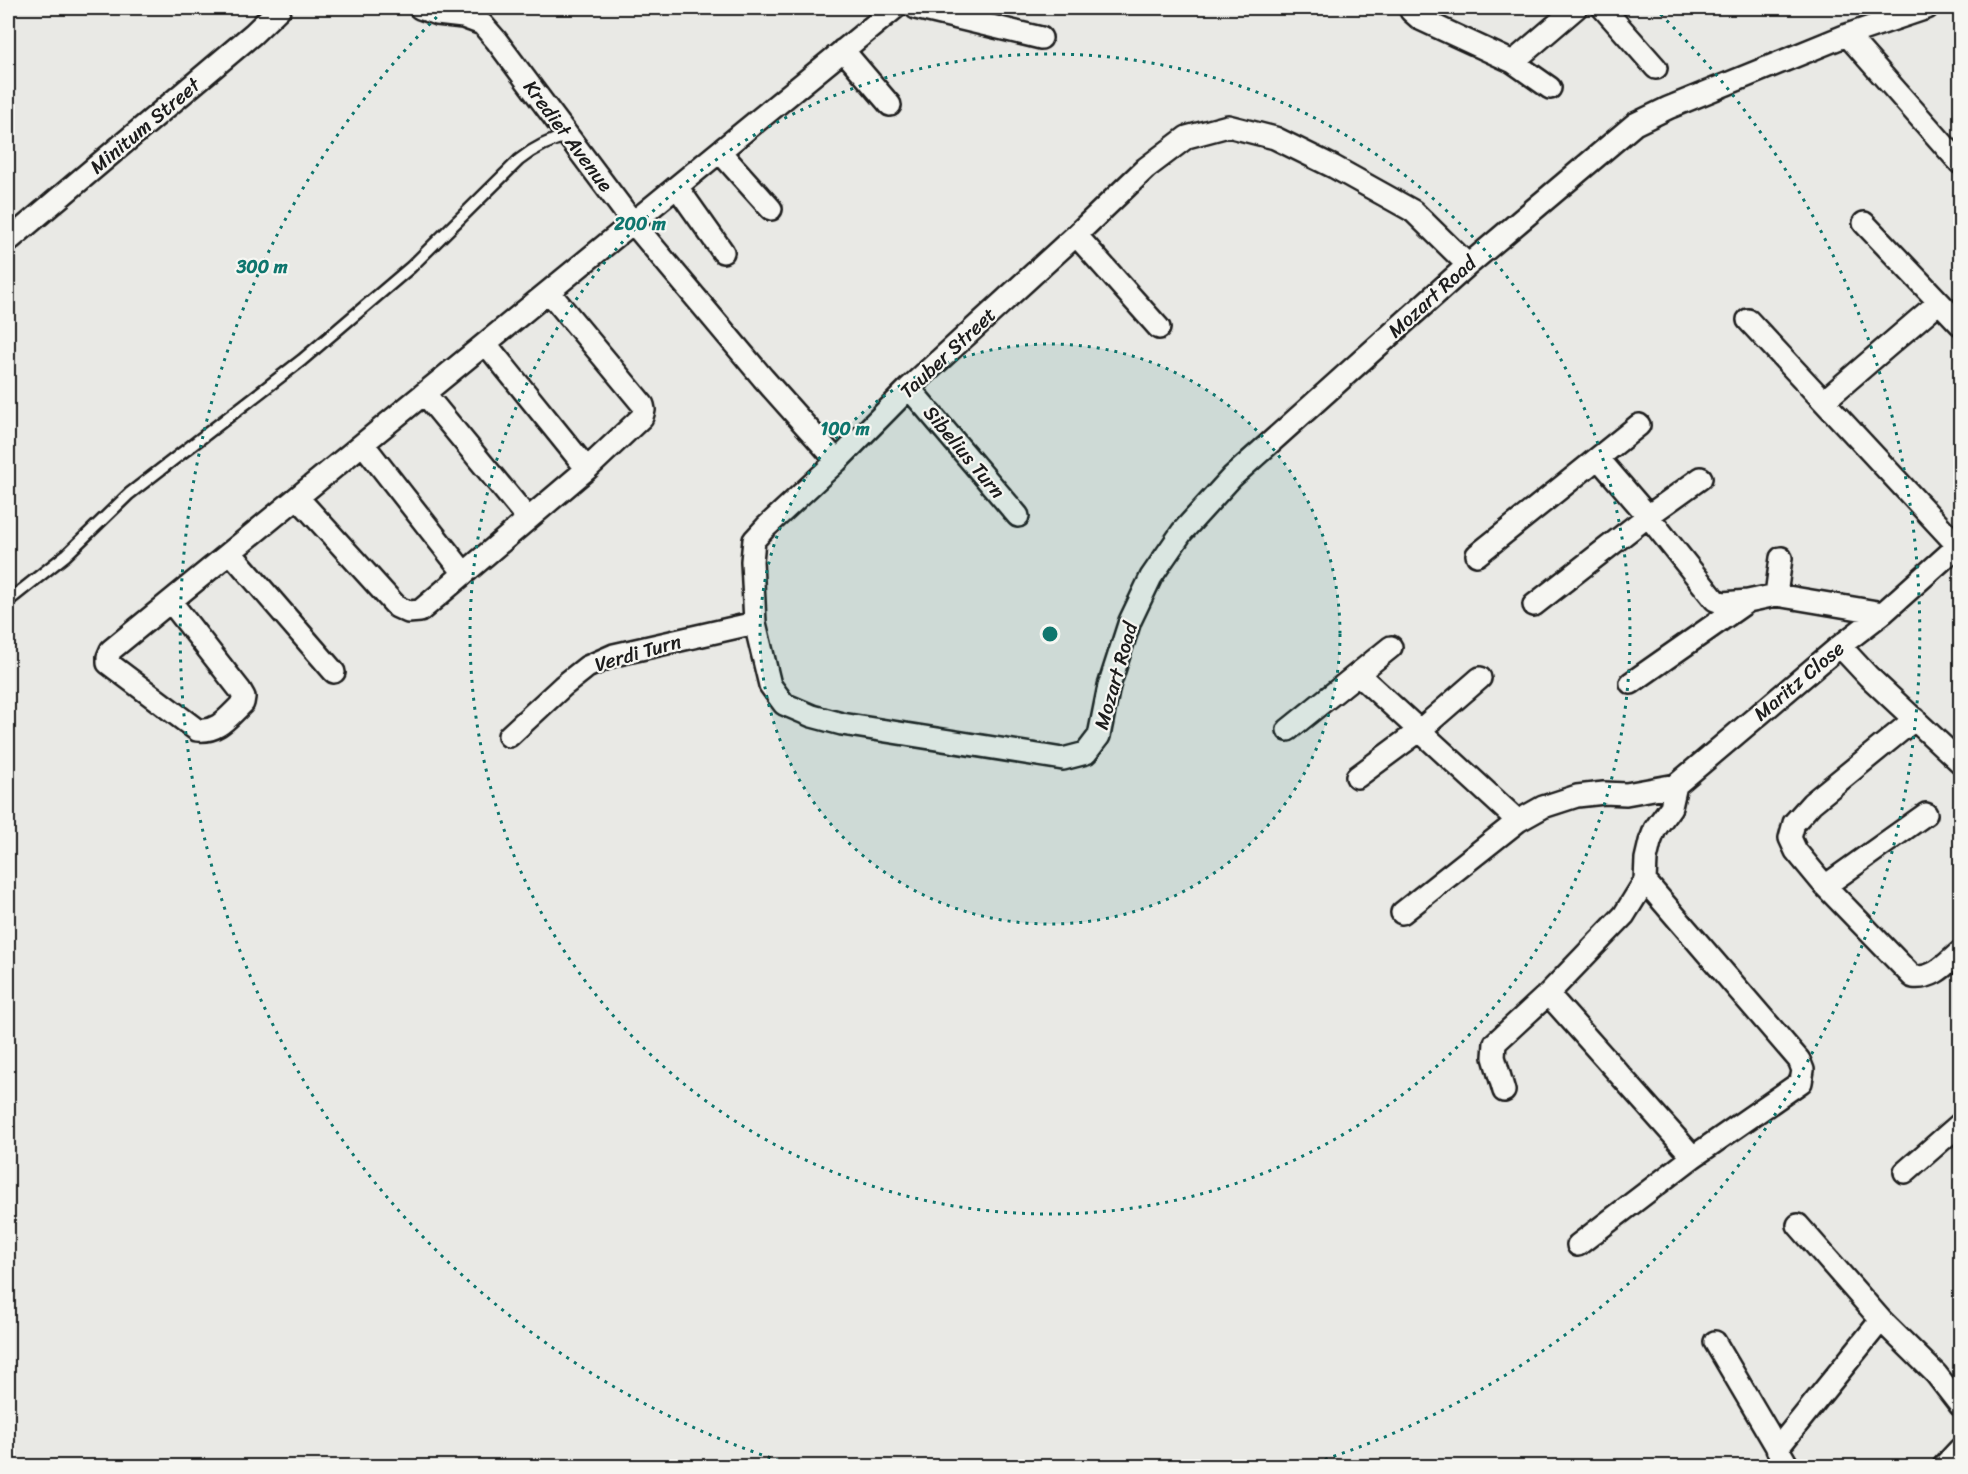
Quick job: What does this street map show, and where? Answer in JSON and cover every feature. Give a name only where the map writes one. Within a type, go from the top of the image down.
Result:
[{"type":"street","name":"Minitum Street","points":[[8,241],[253,34],[280,8]]},
{"type":"street","name":"Krediet Avenue","points":[[420,8],[437,14],[469,12],[482,24],[634,224],[763,378],[837,461]]},
{"type":"street","points":[[171,602],[244,698],[243,703],[216,728],[206,731],[197,730],[108,663],[111,650],[895,8]]},
{"type":"street","points":[[916,8],[1041,38]]},
{"type":"street","points":[[1410,8],[1420,20],[1513,62],[1550,88]]},
{"type":"street","points":[[1513,62],[1576,8]]},
{"type":"street","points":[[1603,8],[1656,68]]},
{"type":"street","name":"Mozart Road","points":[[1091,749],[1099,736],[1109,686],[1130,621],[1151,577],[1182,532],[1232,477],[1468,265],[1635,124],[1668,108],[1847,35],[1927,8]]},
{"type":"street","points":[[1847,35],[1960,163]]},
{"type":"street","points":[[843,50],[890,105]]},
{"type":"street","name":"Tauber Street","points":[[1091,749],[1078,756],[1063,759],[877,730],[812,716],[784,704],[770,686],[755,623],[752,561],[754,540],[909,388],[1146,168],[1187,137],[1228,126],[1275,138],[1334,167],[1413,212],[1468,265]]},
{"type":"street","points":[[720,152],[771,209]]},
{"type":"street","points":[[677,187],[723,252]]},
{"type":"street","points":[[1864,223],[1960,324]]},
{"type":"street","points":[[1076,235],[1159,328]]},
{"type":"street","points":[[298,498],[397,607],[408,612],[420,611],[587,469],[642,417],[645,410],[549,292]]},
{"type":"street","points":[[1824,401],[1939,302]]},
{"type":"street","points":[[1748,320],[1960,546]]},
{"type":"street","points":[[486,344],[587,469]]},
{"type":"street","name":"Sibelius Turn","points":[[909,388],[1018,516]]},
{"type":"street","points":[[425,394],[528,519]]},
{"type":"street","points":[[1477,555],[1639,425]]},
{"type":"street","points":[[363,444],[464,573]]},
{"type":"street","points":[[1598,458],[1715,600],[1723,603],[1748,601],[1776,595],[1883,613]]},
{"type":"street","points":[[1534,605],[1648,516],[1701,478]]},
{"type":"street","name":"Maritz Close","points":[[1676,785],[1960,546]]},
{"type":"street","points":[[231,553],[334,672]]},
{"type":"street","points":[[1776,595],[1781,558]]},
{"type":"street","points":[[1631,683],[1748,601]]},
{"type":"street","name":"Verdi Turn","points":[[510,736],[562,686],[587,667],[614,655],[755,623]]},
{"type":"street","points":[[1840,646],[1868,676],[1960,762]]},
{"type":"street","points":[[1288,730],[1391,647]]},
{"type":"street","points":[[1358,674],[1518,821]]},
{"type":"street","points":[[1357,777],[1419,731],[1480,678]]},
{"type":"street","points":[[1915,719],[1812,803],[1794,823],[1790,838],[1796,851],[1825,886],[1913,977],[1924,978],[1938,972],[1960,952]]},
{"type":"street","points":[[1402,913],[1518,821],[1543,807],[1577,796],[1604,793],[1626,794],[1676,785],[1671,807],[1655,829],[1650,842],[1645,881],[1624,915],[1548,994],[1495,1043],[1494,1057],[1504,1090]]},
{"type":"street","points":[[1825,886],[1926,814]]},
{"type":"street","points":[[1578,1245],[1693,1157],[1801,1082],[1803,1070],[1799,1060],[1645,881]]},
{"type":"street","points":[[1548,994],[1693,1157]]},
{"type":"street","points":[[1905,1172],[1960,1124]]},
{"type":"street","points":[[1798,1225],[1881,1320],[1936,1374],[1960,1405]]},
{"type":"street","points":[[1715,1342],[1782,1458],[1881,1320]]},
{"type":"street","points":[[1944,1467],[1960,1449]]},
{"type":"lane","points":[[8,601],[66,555],[129,495],[302,360],[402,275],[519,160],[544,143],[567,136]]}]
